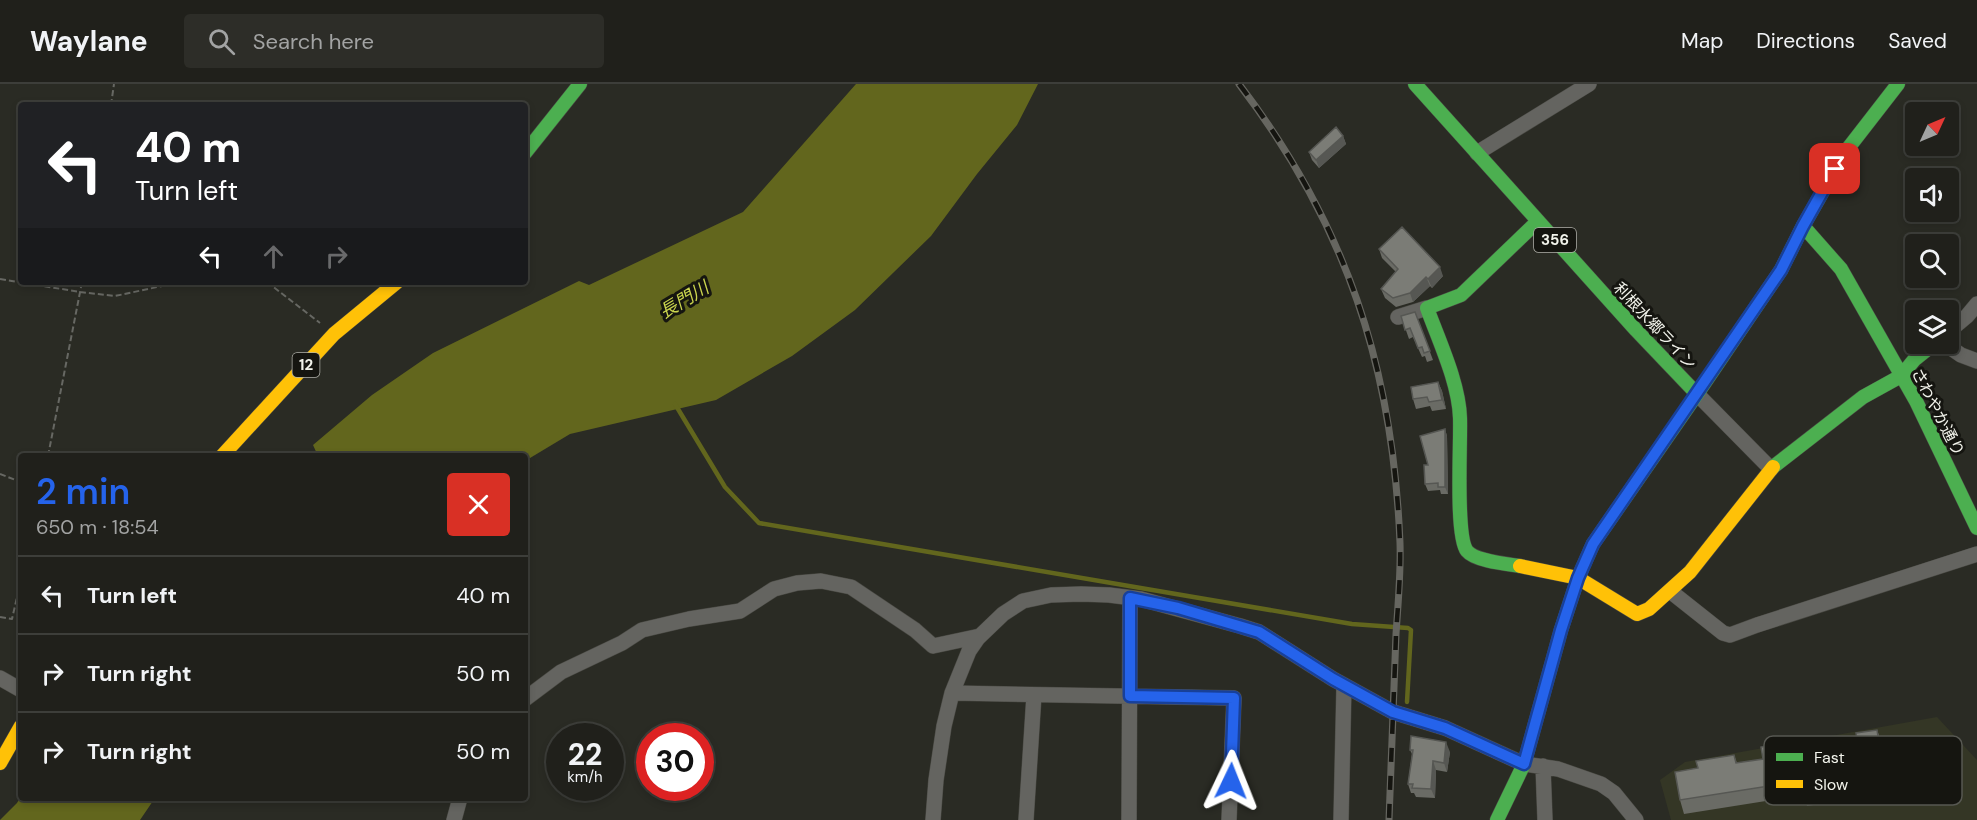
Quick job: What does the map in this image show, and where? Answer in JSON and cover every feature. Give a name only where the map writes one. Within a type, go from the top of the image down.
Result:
[{"type":"main road","points":[[528,149],[579,84]]},
{"type":"main road","name":"利根水郷ライン","points":[[1415,84],[1636,330],[1697,394],[1781,270],[1846,151],[1898,84]]},
{"type":"main road","points":[[1538,221],[1461,295],[1427,308],[1449,366],[1460,415],[1461,529],[1466,550],[1474,557],[1578,578],[1637,614],[1649,609],[1690,572],[1771,469],[1863,397],[1901,376],[1922,354]]},
{"type":"main road","name":"さわやか通り","points":[[1803,226],[1841,269],[1916,401],[1977,528]]},
{"type":"main road","name":"12","points":[[225,453],[334,334],[393,285]]},
{"type":"main road","points":[[1497,820],[1524,764],[1561,630],[1578,578],[1593,544],[1697,394]]},
{"type":"main road","points":[[0,763],[18,731]]},
{"type":"street","points":[[1477,153],[1589,84]]},
{"type":"street","points":[[1959,323],[1977,304]]},
{"type":"street","points":[[1398,317],[1427,308]]},
{"type":"street","points":[[1959,354],[1977,362]]},
{"type":"street","points":[[1697,394],[1771,469]]},
{"type":"street","points":[[1670,591],[1723,633],[1730,635],[1977,554]]},
{"type":"street","points":[[528,697],[561,672],[622,643],[642,630],[689,619],[740,611],[774,589],[797,583],[821,581],[851,587],[915,630],[933,646],[980,636]]},
{"type":"street","points":[[933,820],[939,753],[952,693],[969,651],[980,636],[1003,614],[1023,602],[1051,595],[1081,594],[1130,598],[1178,608],[1259,632],[1344,686],[1393,712],[1445,728],[1524,764],[1558,769],[1601,784],[1614,793],[1636,820]]},
{"type":"street","points":[[1129,820],[1130,598]]},
{"type":"street","points":[[0,678],[18,688]]},
{"type":"street","points":[[1341,820],[1344,686]]},
{"type":"street","points":[[952,693],[1234,698],[1229,820]]},
{"type":"street","points":[[1026,820],[1034,695]]},
{"type":"street","points":[[1543,766],[1545,820]]},
{"type":"street","points":[[454,820],[459,801]]},
{"type":"path","points":[[111,102],[114,84]]},
{"type":"path","points":[[0,279],[18,282]]},
{"type":"path","points":[[37,285],[115,296],[167,285]]},
{"type":"path","points":[[49,453],[81,285]]},
{"type":"path","points":[[271,285],[334,334]]},
{"type":"path","points":[[0,474],[18,481]]},
{"type":"path","points":[[0,616],[12,619],[18,593]]},
{"type":"shaded area","points":[[1937,717],[1955,736],[1831,736]]},
{"type":"shaded area","points":[[1962,744],[1977,760],[1977,820],[1671,820],[1660,780],[1685,762],[1764,748],[1764,805],[1962,805]]},
{"type":"water","name":"長門川","points":[[856,84],[1038,84],[1017,125],[931,236],[855,310],[792,356],[716,400],[570,434],[528,459],[528,453],[317,453],[313,445],[372,395],[433,353],[579,281],[589,285],[743,212]]},
{"type":"water","points":[[18,801],[153,801],[140,820],[0,820]]},
{"type":"building","points":[[1336,127],[1343,136],[1316,160],[1309,152]]},
{"type":"building","points":[[1402,227],[1440,267],[1410,293],[1393,298],[1381,289],[1398,269],[1379,249]]},
{"type":"building","points":[[1415,312],[1430,351],[1424,353],[1422,347],[1418,348],[1410,328],[1405,330],[1401,316]]},
{"type":"building","points":[[1438,382],[1442,400],[1429,402],[1427,397],[1413,399],[1411,387]]},
{"type":"building","points":[[1445,429],[1445,487],[1438,487],[1438,483],[1425,484],[1424,465],[1428,465],[1420,436]]},
{"type":"building","points":[[1877,730],[1878,736],[1856,736],[1856,733]]},
{"type":"building","points":[[1411,736],[1446,742],[1444,763],[1433,761],[1431,789],[1412,788],[1413,784],[1408,784],[1413,750],[1410,750]]},
{"type":"building","points":[[1761,747],[1764,747],[1764,787],[1680,800],[1675,772],[1698,768],[1696,761],[1734,755],[1736,763],[1763,759]]},
{"type":"waterway","points":[[675,404],[725,487],[759,523],[1352,624],[1408,628],[1411,630],[1407,702]]},
{"type":"railway","points":[[1239,84],[1276,137],[1308,190],[1335,244],[1357,300],[1374,357],[1387,417],[1400,543],[1389,820]]},
{"type":"traffic: fast","points":[[528,149],[580,84]]},
{"type":"traffic: fast","points":[[1415,84],[1636,330],[1697,394],[1781,270],[1846,151],[1898,84]]},
{"type":"traffic: fast","points":[[1520,566],[1492,562],[1477,557],[1467,551],[1463,542],[1459,488],[1459,405],[1448,362],[1427,308],[1461,295],[1538,221]]},
{"type":"traffic: fast","points":[[1803,226],[1841,269],[1916,401],[1977,528]]},
{"type":"traffic: fast","points":[[1773,467],[1863,397],[1901,376],[1922,354]]},
{"type":"traffic: fast","points":[[1497,820],[1524,764],[1561,630],[1578,578],[1593,544],[1697,394]]},
{"type":"traffic: slow","points":[[225,453],[334,334],[393,285]]},
{"type":"traffic: slow","points":[[1520,566],[1578,578],[1637,614],[1649,609],[1690,572],[1773,467]]},
{"type":"traffic: slow","points":[[0,763],[18,731]]},
{"type":"route","points":[[1231,781],[1234,698],[1130,696],[1130,598],[1178,608],[1259,632],[1311,666],[1393,712],[1445,728],[1524,764],[1561,630],[1578,578],[1593,544],[1781,270],[1835,169]]}]
